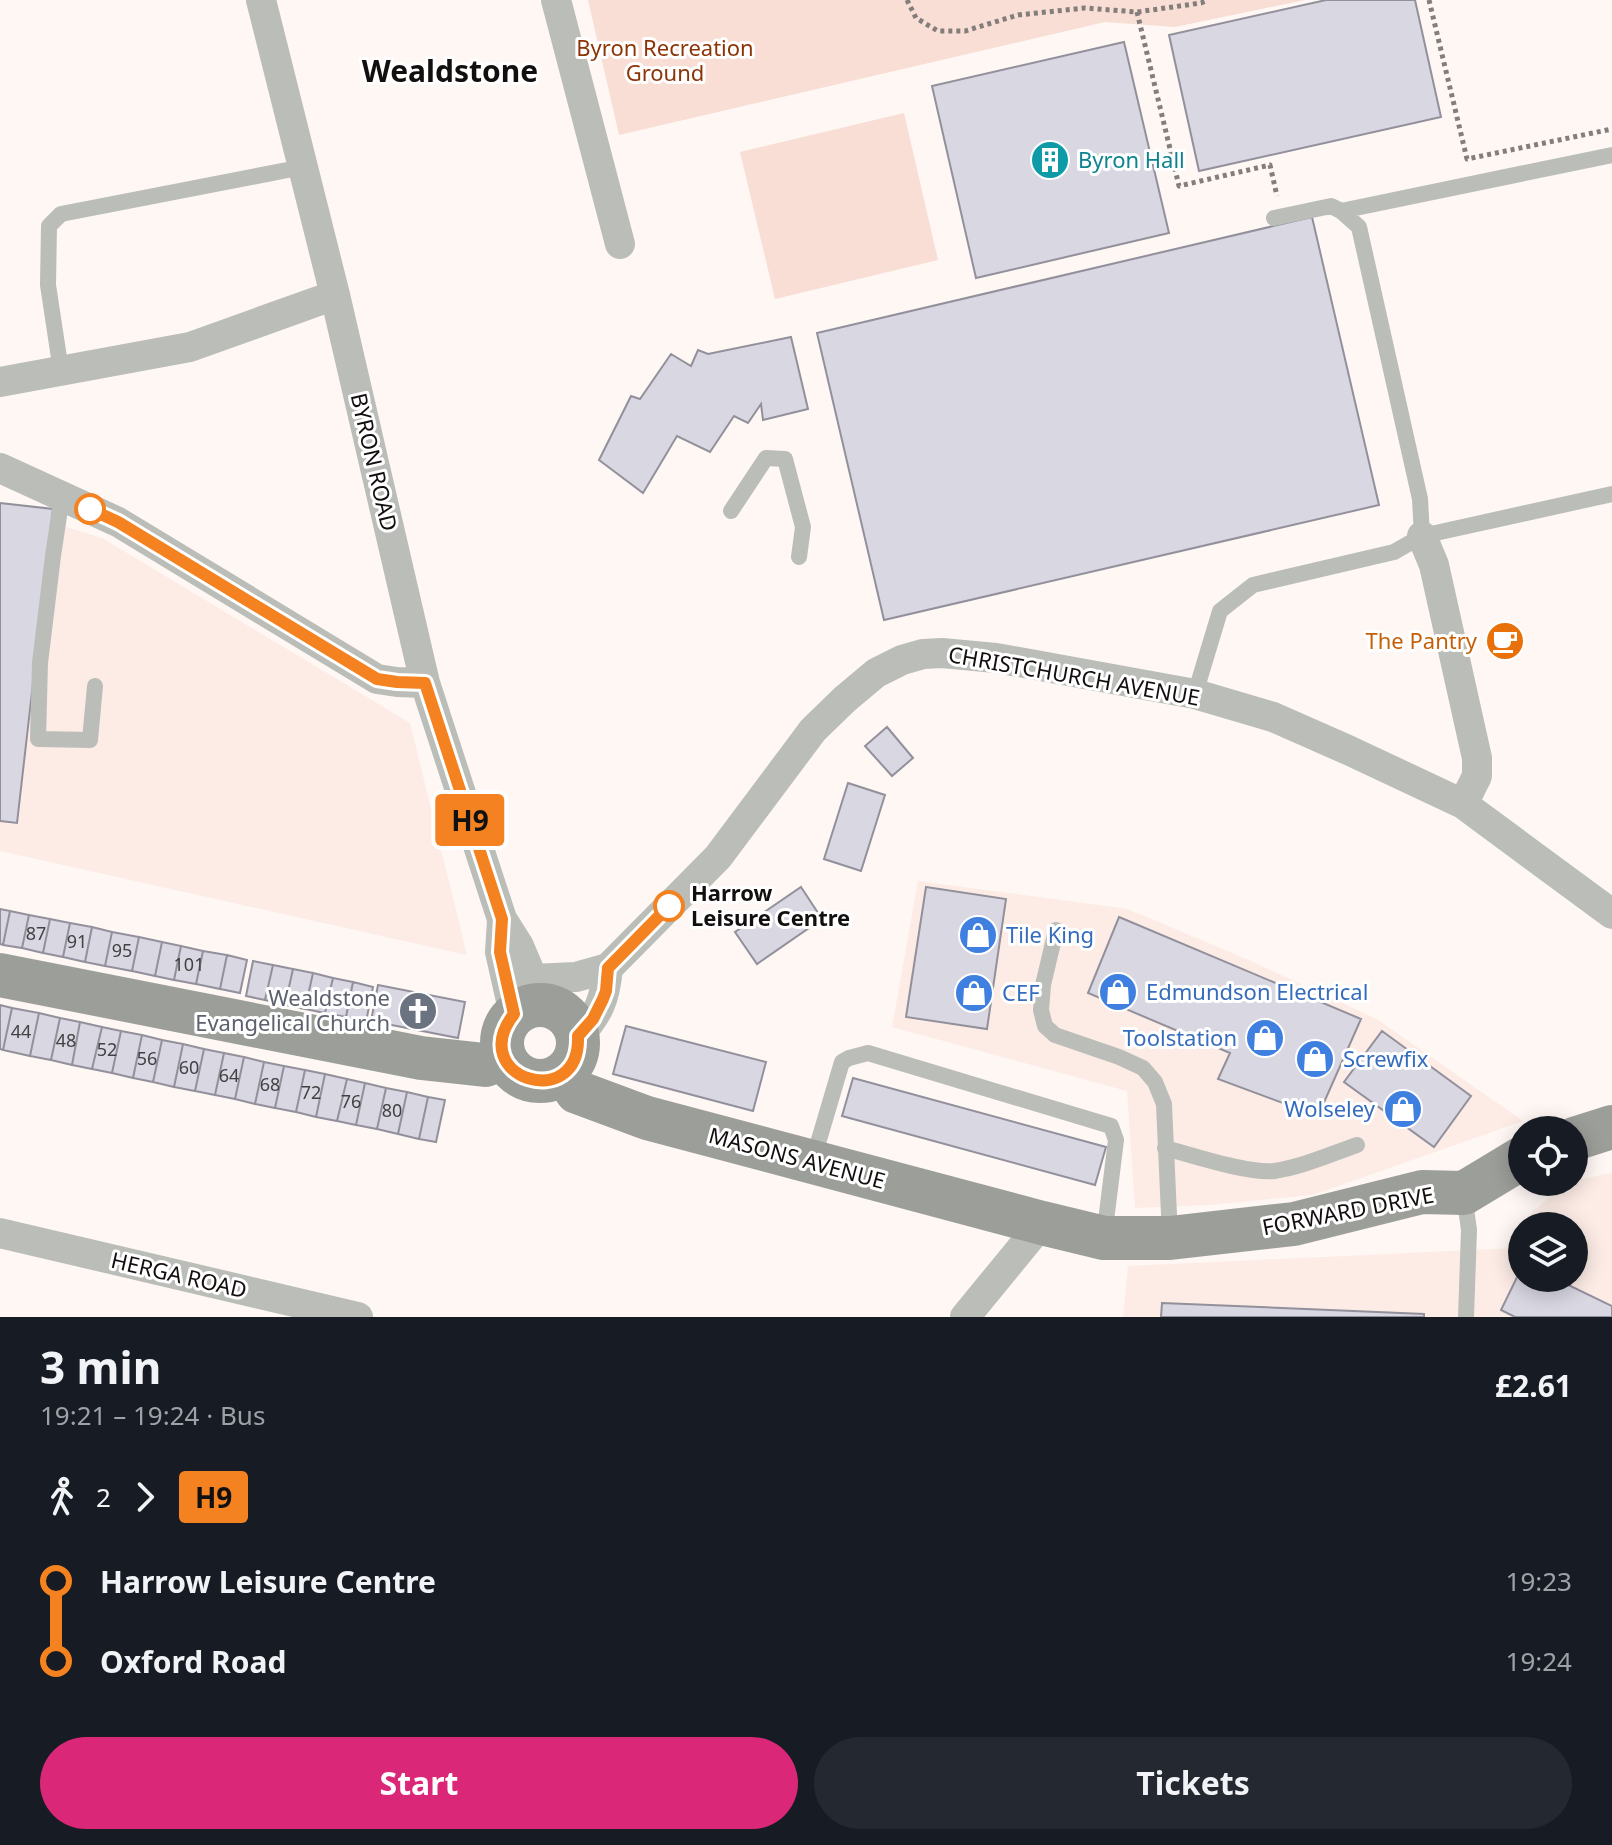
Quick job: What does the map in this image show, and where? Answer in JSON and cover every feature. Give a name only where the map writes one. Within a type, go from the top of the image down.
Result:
[{"type":"street","name":"BYRON ROAD","points":[[261,0],[335,295],[425,683],[502,919],[500,952],[530,999]]},
{"type":"street","points":[[556,0],[620,244]]},
{"type":"street","points":[[0,382],[190,347],[335,295]]},
{"type":"street","points":[[0,468],[118,522],[377,679],[425,683]]},
{"type":"street","points":[[1422,536],[1434,565],[1477,758],[1477,776],[1463,804]]},
{"type":"street","name":"CHRISTCHURCH AVENUE","points":[[608,968],[718,857],[813,730],[876,673],[902,660],[933,653],[974,655],[1195,694],[1273,717],[1463,804],[1612,914]]},
{"type":"street","points":[[608,968],[603,999],[554,1079],[531,1080],[520,1076],[504,1058],[501,1047],[506,1023],[530,999],[576,977],[608,968]]},
{"type":"street","points":[[0,975],[421,1058],[485,1065],[504,1058]]},
{"type":"street","points":[[530,999],[566,1014],[574,1025],[571,1054]]},
{"type":"street","name":"MASONS AVENUE","points":[[571,1054],[577,1092],[647,1118],[1042,1223]]},
{"type":"street","points":[[1588,1135],[1612,1127]]},
{"type":"street","name":"FORWARD DRIVE","points":[[1042,1223],[1104,1238],[1170,1238],[1294,1224],[1422,1192],[1464,1193],[1508,1166]]},
{"type":"street","points":[[965,1317],[1042,1223]]},
{"type":"street","name":"HERGA ROAD","points":[[0,1233],[358,1317]]},
{"type":"lane","points":[[1341,211],[1612,155]]},
{"type":"lane","points":[[61,371],[48,285],[49,226],[61,214],[303,167]]},
{"type":"lane","points":[[1278,218],[1331,206],[1359,227],[1420,499],[1422,536]]},
{"type":"lane","points":[[731,511],[766,458],[785,459],[803,527],[799,557]]},
{"type":"lane","points":[[1195,694],[1220,611],[1253,585],[1394,552],[1422,536],[1612,494]]},
{"type":"lane","points":[[62,496],[40,663],[38,739],[90,740],[95,686]]},
{"type":"lane","points":[[1056,930],[1043,985],[1041,1010],[1045,1026],[1055,1035],[1143,1068],[1155,1082],[1164,1104],[1170,1238]]},
{"type":"lane","points":[[812,1162],[842,1062],[868,1053],[1111,1126],[1116,1140],[1104,1238]]},
{"type":"lane","points":[[1165,1148],[1247,1169],[1271,1171],[1357,1145]]},
{"type":"lane","name":"FORWARD DRIVE","points":[[1464,1193],[1469,1230],[1466,1317]]},
{"type":"path","points":[[907,0],[916,18],[938,31],[965,31],[1018,15],[1085,8],[1137,12],[1208,0]]},
{"type":"path","points":[[1429,0],[1467,159],[1612,129]]},
{"type":"path","points":[[1137,12],[1179,186],[1270,165],[1278,218]]},
{"type":"shaded area","points":[[0,503],[1,507],[102,538],[410,723],[467,955],[0,851]]},
{"type":"shaded area","points":[[918,881],[1128,909],[1377,1019],[1516,1116],[1508,1116],[1508,1126],[1313,1195],[1135,1208],[1127,1091],[892,1027]]},
{"type":"shaded area","points":[[1612,1173],[1612,1317],[1123,1317],[1128,1266],[1508,1248],[1508,1292],[1588,1292],[1588,1212],[1533,1212],[1551,1196],[1588,1196],[1588,1178]]},
{"type":"green space","name":"Byron Recreation Ground","points":[[588,0],[1305,0],[1175,27],[1105,22],[619,135]]},
{"type":"green space","points":[[904,113],[938,260],[775,299],[740,152]]},
{"type":"building","points":[[1326,0],[1415,0],[1441,117],[1199,171],[1169,35]]},
{"type":"building","name":"Byron Hall","points":[[1124,42],[1169,233],[976,278],[932,86]]},
{"type":"building","points":[[1312,217],[1379,505],[884,620],[817,333]]},
{"type":"building","points":[[791,337],[808,409],[763,420],[761,404],[748,423],[734,416],[710,452],[677,436],[643,493],[599,460],[631,396],[640,399],[671,354],[691,366],[698,350],[708,354]]},
{"type":"building","points":[[0,503],[53,509],[17,823],[0,821]]},
{"type":"building","points":[[887,727],[913,758],[892,776],[865,746]]},
{"type":"building","points":[[848,783],[885,795],[861,871],[824,859]]},
{"type":"building","points":[[801,887],[822,919],[757,964],[735,932]]},
{"type":"building","points":[[926,887],[1006,899],[987,1029],[906,1017]]},
{"type":"building","points":[[0,909],[10,911],[3,945],[0,944]]},
{"type":"building","points":[[10,911],[29,915],[22,948],[3,945]]},
{"type":"building","points":[[29,915],[50,919],[43,953],[22,948]]},
{"type":"building","points":[[1119,917],[1361,1019],[1318,1116],[1218,1079],[1230,1053],[1088,993]]},
{"type":"building","points":[[50,919],[70,923],[63,957],[43,953]]},
{"type":"building","points":[[70,923],[92,927],[85,962],[63,957]]},
{"type":"building","points":[[92,927],[112,932],[105,966],[85,962]]},
{"type":"building","points":[[112,932],[139,937],[132,971],[105,966]]},
{"type":"building","points":[[139,937],[162,942],[155,976],[132,971]]},
{"type":"building","points":[[162,942],[181,946],[174,980],[155,976]]},
{"type":"building","points":[[181,946],[203,951],[196,984],[174,980]]},
{"type":"building","points":[[203,951],[227,955],[220,989],[196,984]]},
{"type":"building","points":[[227,955],[247,960],[240,993],[220,989]]},
{"type":"building","points":[[253,961],[273,965],[265,1000],[246,996]]},
{"type":"building","points":[[273,965],[293,969],[285,1005],[265,1000]]},
{"type":"building","points":[[293,969],[313,973],[305,1009],[285,1005]]},
{"type":"building","points":[[313,973],[333,978],[325,1013],[305,1009]]},
{"type":"building","points":[[333,978],[353,982],[346,1017],[325,1013]]},
{"type":"building","points":[[353,982],[373,987],[366,1022],[346,1017]]},
{"type":"building","name":"Wealdstone Evangelical Church","points":[[378,985],[465,1002],[458,1038],[371,1021]]},
{"type":"building","points":[[0,1005],[12,1008],[3,1050],[0,1049]]},
{"type":"building","points":[[12,1008],[39,1013],[30,1056],[3,1050]]},
{"type":"building","points":[[39,1013],[60,1018],[51,1060],[30,1056]]},
{"type":"building","points":[[60,1018],[80,1022],[72,1065],[51,1060]]},
{"type":"building","points":[[80,1022],[102,1027],[92,1069],[72,1065]]},
{"type":"building","points":[[626,1026],[766,1062],[753,1111],[613,1074]]},
{"type":"building","points":[[102,1027],[121,1031],[112,1073],[92,1069]]},
{"type":"building","points":[[121,1031],[142,1035],[133,1078],[112,1073]]},
{"type":"building","points":[[1382,1031],[1471,1096],[1434,1147],[1344,1082]]},
{"type":"building","points":[[142,1035],[162,1040],[153,1082],[133,1078]]},
{"type":"building","points":[[162,1040],[183,1044],[174,1087],[153,1082]]},
{"type":"building","points":[[183,1044],[204,1049],[195,1091],[174,1087]]},
{"type":"building","points":[[204,1049],[224,1053],[215,1095],[195,1091]]},
{"type":"building","points":[[224,1053],[244,1057],[235,1099],[215,1095]]},
{"type":"building","points":[[244,1057],[264,1062],[255,1104],[235,1099]]},
{"type":"building","points":[[264,1062],[284,1066],[275,1108],[255,1104]]},
{"type":"building","points":[[284,1066],[305,1070],[296,1112],[275,1108]]},
{"type":"building","points":[[305,1070],[325,1074],[316,1117],[296,1112]]},
{"type":"building","points":[[325,1074],[347,1079],[337,1121],[316,1117]]},
{"type":"building","points":[[853,1078],[1106,1147],[1095,1185],[842,1116]]},
{"type":"building","points":[[347,1079],[365,1083],[356,1125],[337,1121]]},
{"type":"building","points":[[365,1083],[386,1088],[377,1129],[356,1125]]},
{"type":"building","points":[[386,1088],[407,1092],[398,1134],[377,1129]]},
{"type":"building","points":[[407,1092],[428,1097],[419,1139],[398,1134]]},
{"type":"building","points":[[428,1097],[445,1100],[436,1142],[419,1139]]},
{"type":"building","points":[[1510,1292],[1583,1292],[1612,1306],[1612,1317],[1515,1317],[1501,1310]]},
{"type":"building","points":[[1162,1303],[1424,1314],[1424,1317],[1161,1317]]},
{"type":"bus line","name":"H9","points":[[90,509],[118,522],[377,679],[425,683],[502,919],[500,952],[514,1014],[506,1023],[501,1047],[504,1058],[520,1076],[543,1081],[564,1073],[576,1056],[578,1036],[593,1019],[606,991],[608,968],[669,906]]},
{"type":"place","name":"Byron Hall","points":[[1050,160]]},
{"type":"place","name":"The Pantry","points":[[1505,641]]},
{"type":"place","name":"Harrow Leisure Centre","points":[[669,906]]},
{"type":"place","name":"Tile King","points":[[978,935]]},
{"type":"place","name":"Edmundson Electrical","points":[[1118,992]]},
{"type":"place","name":"CEF","points":[[974,993]]},
{"type":"place","name":"Wealdstone Evangelical Church","points":[[418,1011]]},
{"type":"place","name":"Toolstation","points":[[1265,1038]]},
{"type":"place","name":"Screwfix","points":[[1315,1059]]},
{"type":"place","name":"Wolseley","points":[[1403,1109]]},
{"type":"district","name":"Wealdstone","points":[[450,72]]}]
